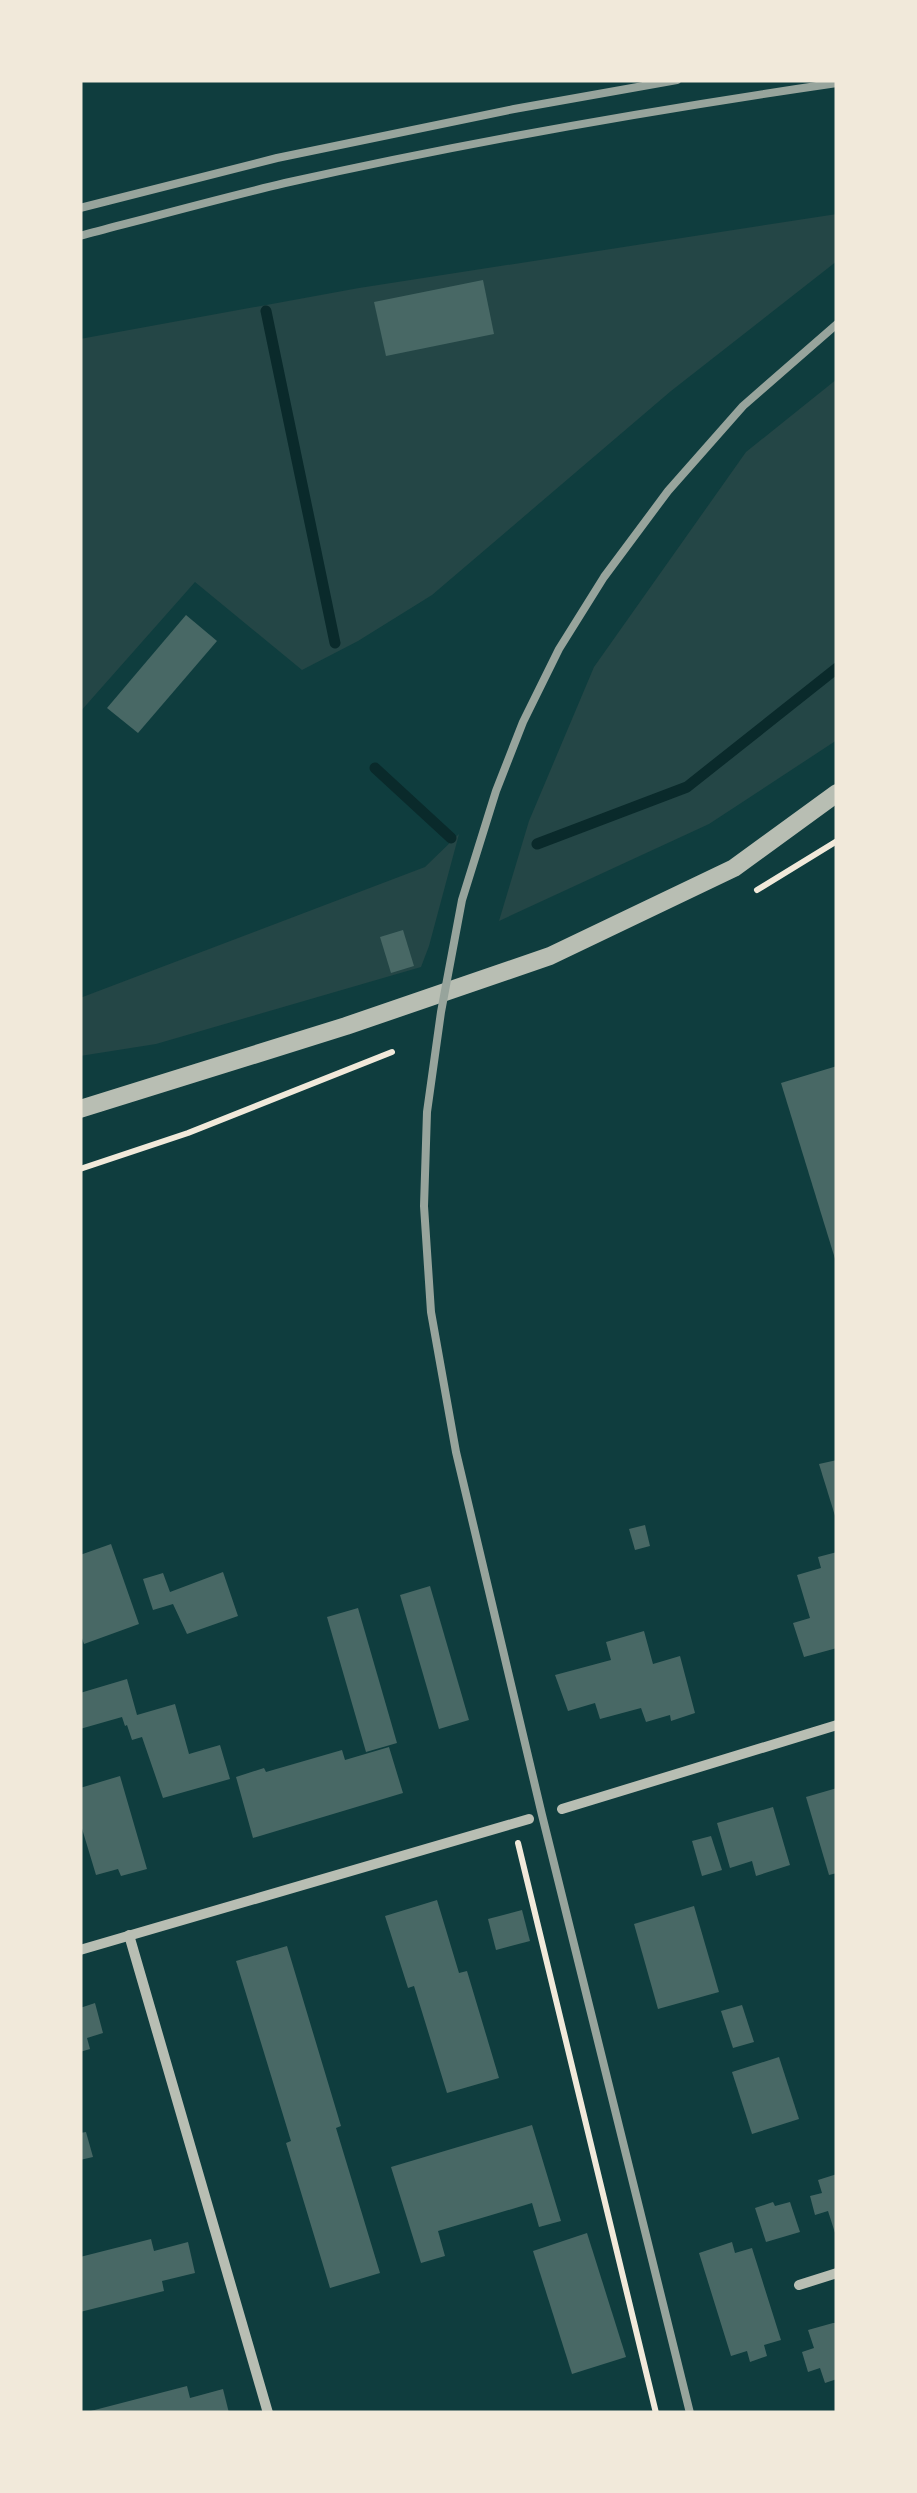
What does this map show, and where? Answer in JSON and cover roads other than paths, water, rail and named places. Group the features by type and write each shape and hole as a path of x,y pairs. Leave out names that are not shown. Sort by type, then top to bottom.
{"street":[{"path":"80,1109 346,1026 550,956 734,868 837,793"},
{"path":"562,1809 837,1726"},
{"path":"80,1950 529,1818"},
{"path":"129,1935 268,2413"},
{"path":"799,2285 837,2273"}],"waterway":[{"path":"266,311 335,643"},
{"path":"537,844 687,787 837,668"},
{"path":"375,768 451,838"}],"railway":[{"path":"80,208 277,158 677,80"},
{"path":"80,236 285,183 422,154 837,83"},
{"path":"690,2413 456,1452 431,1312 424,1206 427,1112 462,900 496,791 523,722 559,649 604,577 668,491 743,406 837,324"}]}
